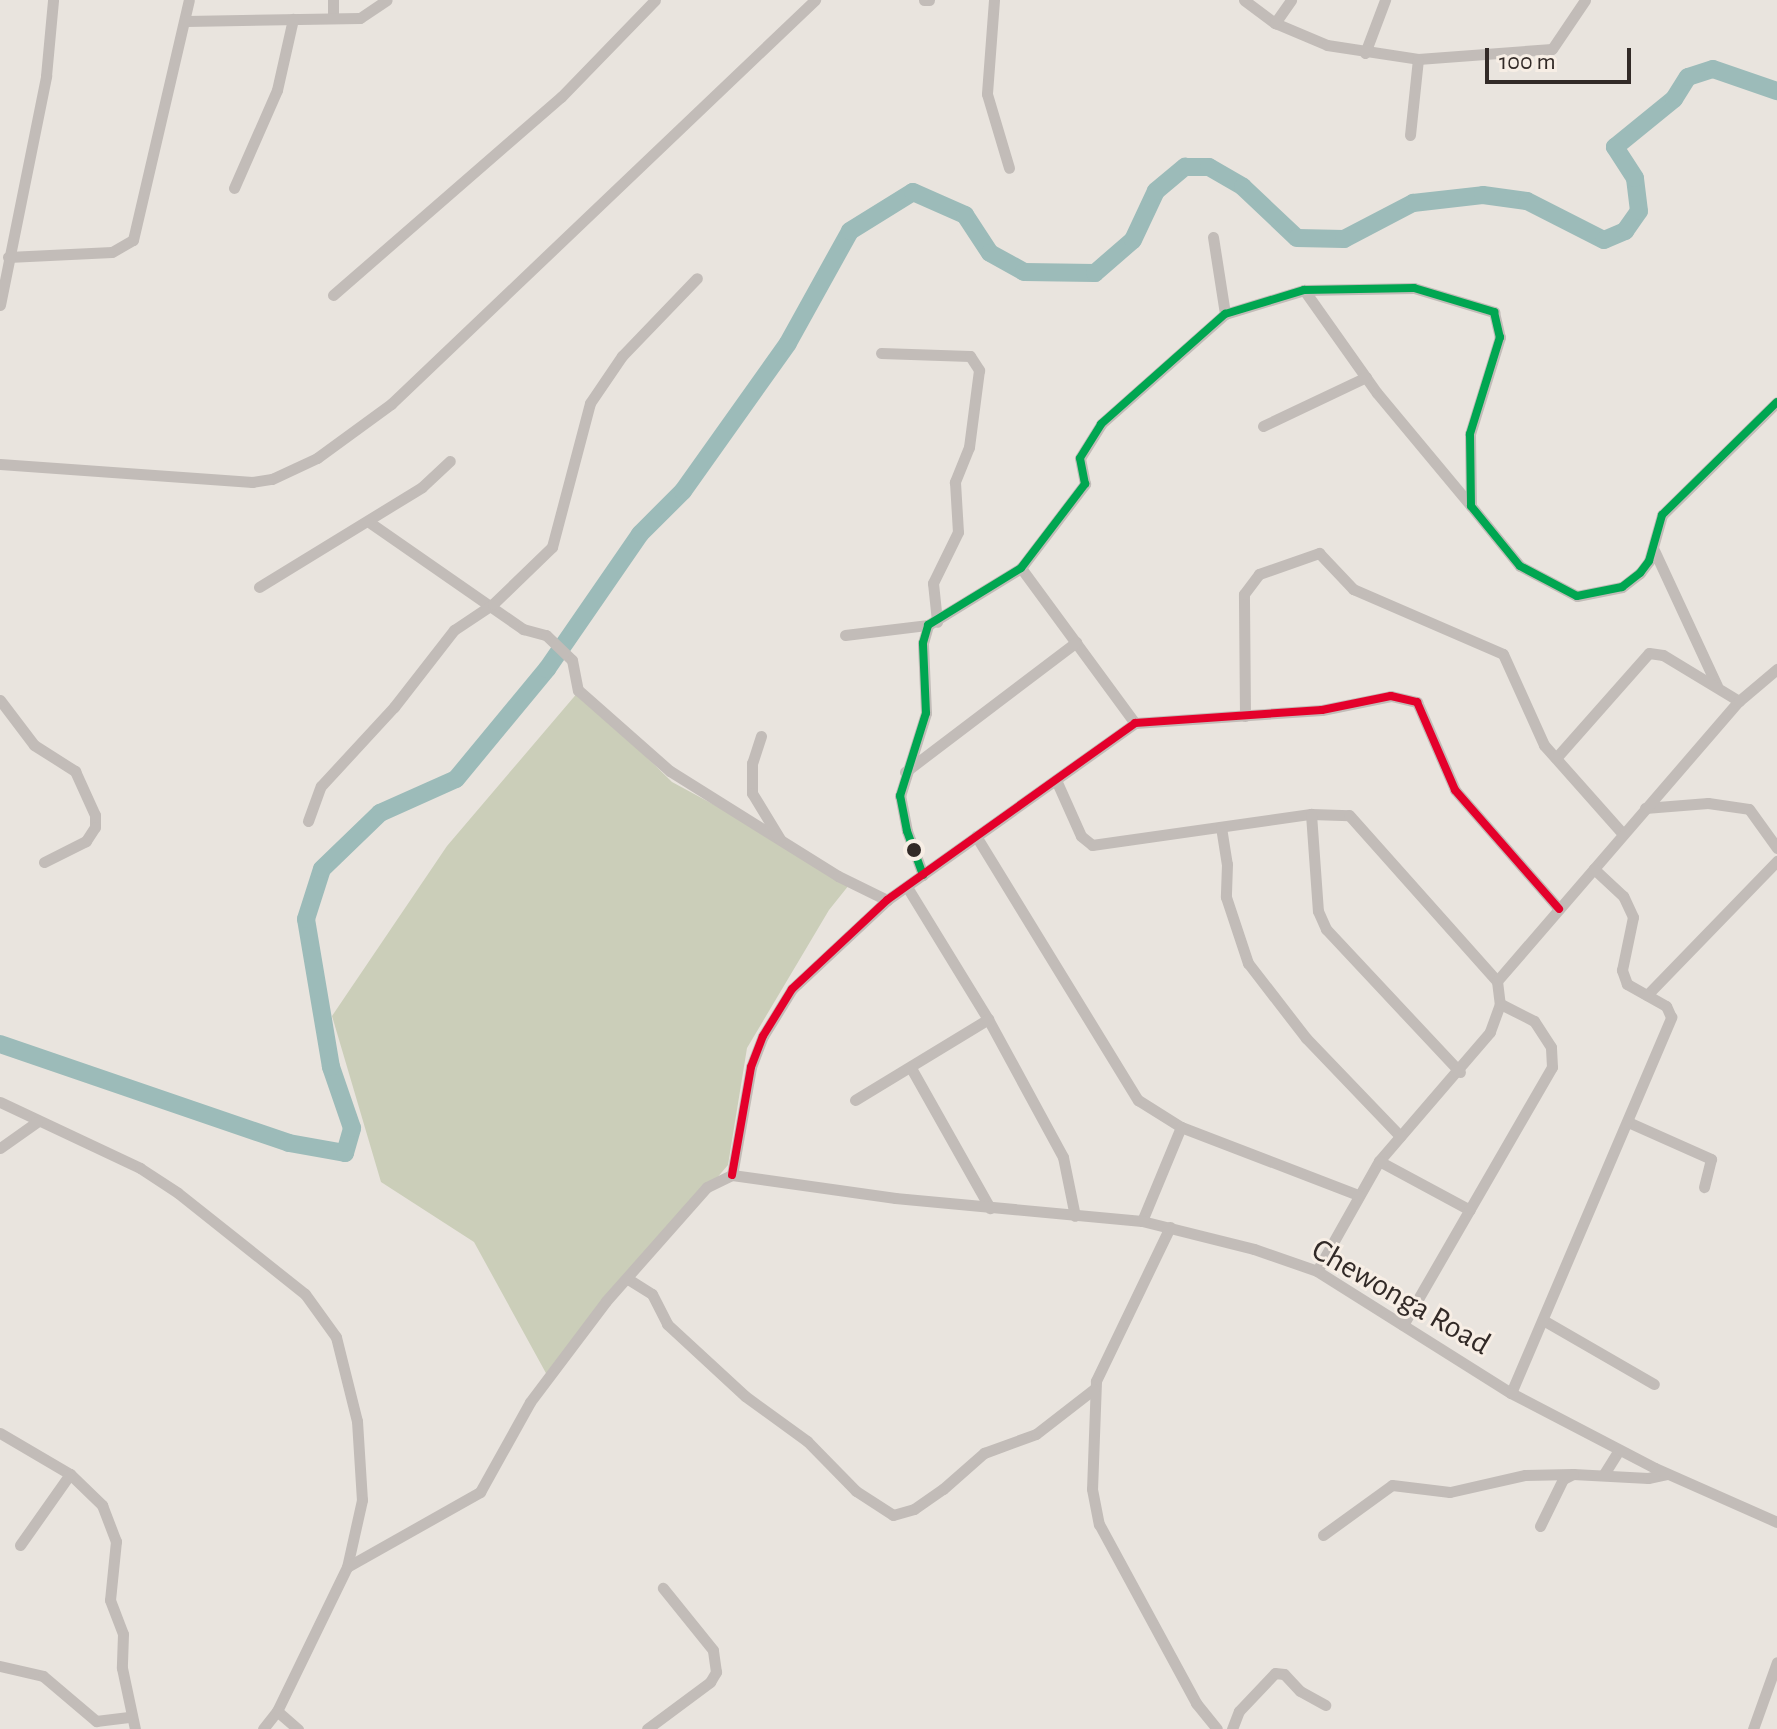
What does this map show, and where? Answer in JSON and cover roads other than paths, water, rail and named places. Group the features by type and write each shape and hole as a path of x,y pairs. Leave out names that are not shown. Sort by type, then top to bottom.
{"street":[{"path":"0,305 46,76 53,0"},
{"path":"8,257 104,253 129,245 147,193 189,0"},
{"path":"333,0 333,18"},
{"path":"186,21 367,17 387,0"},
{"path":"333,295 561,97 655,0"},
{"path":"0,464 252,482 272,479 317,458 391,404 815,0"},
{"path":"994,0 987,94 1009,168"},
{"path":"1244,0 1275,23 1327,45 1418,59 1552,49 1585,0"},
{"path":"1275,23 1291,0"},
{"path":"1365,53 1385,0"},
{"path":"234,188 277,90 293,19"},
{"path":"1410,135 1418,59"},
{"path":"1213,237 1225,314"},
{"path":"308,821 321,786 394,707 454,630 493,604 555,542 576,442 599,385 697,278"},
{"path":"845,635 932,624 1021,568 1085,484 1080,458 1101,424 1225,314 1304,290 1414,288 1494,312 1500,337 1470,434 1471,506"},
{"path":"1304,290 1366,377 1520,566 1577,596 1622,587 1640,573 1653,547 1662,515 1777,402"},
{"path":"881,353 970,356 979,370 974,426 955,482 958,532 933,583 932,624 923,643 926,713 904,772 902,814 923,875"},
{"path":"1263,426 1366,377"},
{"path":"259,587 369,522 422,487 450,461"},
{"path":"369,522 458,587 493,604 523,629 546,635 567,654 578,690 651,755 783,843 887,900"},
{"path":"1653,547 1717,686"},
{"path":"1245,716 1244,594 1259,574 1319,553 1353,589 1503,654 1531,725 1623,834"},
{"path":"1021,568 1135,723"},
{"path":"904,772 1076,642"},
{"path":"1556,758 1649,653 1663,655 1739,701"},
{"path":"1497,981 1739,701 1777,669"},
{"path":"347,1567 480,1492 530,1402 628,1279 707,1187 732,1175 751,1067 771,1020 824,954 887,900 1135,723 1322,710 1391,696 1417,702 1455,790 1559,909"},
{"path":"0,700 34,745 75,771 95,815 96,824 86,841 44,862"},
{"path":"761,736 752,763 754,799 783,843"},
{"path":"1056,780 1081,836 1092,845 1336,812 1360,823 1497,981 1500,1004 1490,1032 1460,1072 1379,1161 1317,1271"},
{"path":"1645,808 1726,803 1749,809 1777,848"},
{"path":"1311,814 1318,911 1326,929 1460,1072"},
{"path":"1221,827 1227,864 1226,897 1248,963 1306,1038 1400,1136"},
{"path":"976,836 1124,1082 1157,1115 1358,1195"},
{"path":"1647,995 1777,861"},
{"path":"1511,1393 1671,1017 1668,1008 1627,984 1622,970 1633,917 1630,907 1594,869"},
{"path":"907,887 988,1019 1063,1157 1075,1216"},
{"path":"1403,1325 1552,1067 1551,1047 1534,1021 1500,1004"},
{"path":"855,1100 988,1019"},
{"path":"911,1068 990,1208"},
{"path":"0,1102 160,1180 317,1307 340,1348 357,1421 362,1500 347,1567 277,1711 263,1729"},
{"path":"0,1148 37,1122"},
{"path":"1628,1122 1711,1159 1704,1187"},
{"path":"1142,1221 1181,1127"},
{"path":"1379,1161 1470,1210"},
{"name":"Chewonga Road","path":"732,1175 990,1208 1142,1221 1317,1271 1511,1393 1668,1474 1777,1522"},
{"path":"1170,1227 1094,1389 1095,1512 1135,1593 1196,1703 1217,1729"},
{"path":"628,1279 652,1294 667,1324 745,1396 807,1441 856,1491 893,1515 927,1501 984,1453 1036,1434 1094,1389"},
{"path":"1543,1320 1654,1384"},
{"path":"0,1433 70,1474 102,1505 115,1537 110,1600 123,1634 122,1668 133,1723 96,1721 43,1676 0,1666"},
{"path":"1604,1474 1619,1450"},
{"path":"20,1545 70,1474"},
{"path":"1540,1526 1563,1479 1573,1474"},
{"path":"1323,1535 1392,1485 1450,1492 1525,1475 1604,1474 1648,1478 1668,1474"},
{"path":"647,1729 710,1682 716,1672 713,1650 663,1588"},
{"path":"1753,1729 1777,1662"},
{"path":"1232,1729 1239,1711 1275,1673 1284,1674 1300,1691 1325,1705"},
{"path":"277,1711 298,1729"}],"waterway":[{"path":"0,1044 289,1143 345,1153 352,1128 331,1067 306,919 322,869 380,813 456,779 547,669 640,534 683,491 788,343 850,231 913,192 965,215 990,253 1024,272 1095,273 1133,240 1156,191 1185,167 1209,167 1243,187 1297,238 1344,239 1413,203 1483,195 1527,201 1604,240 1625,231 1639,211 1635,178 1615,147 1674,99 1688,77 1713,69 1777,91"}]}
